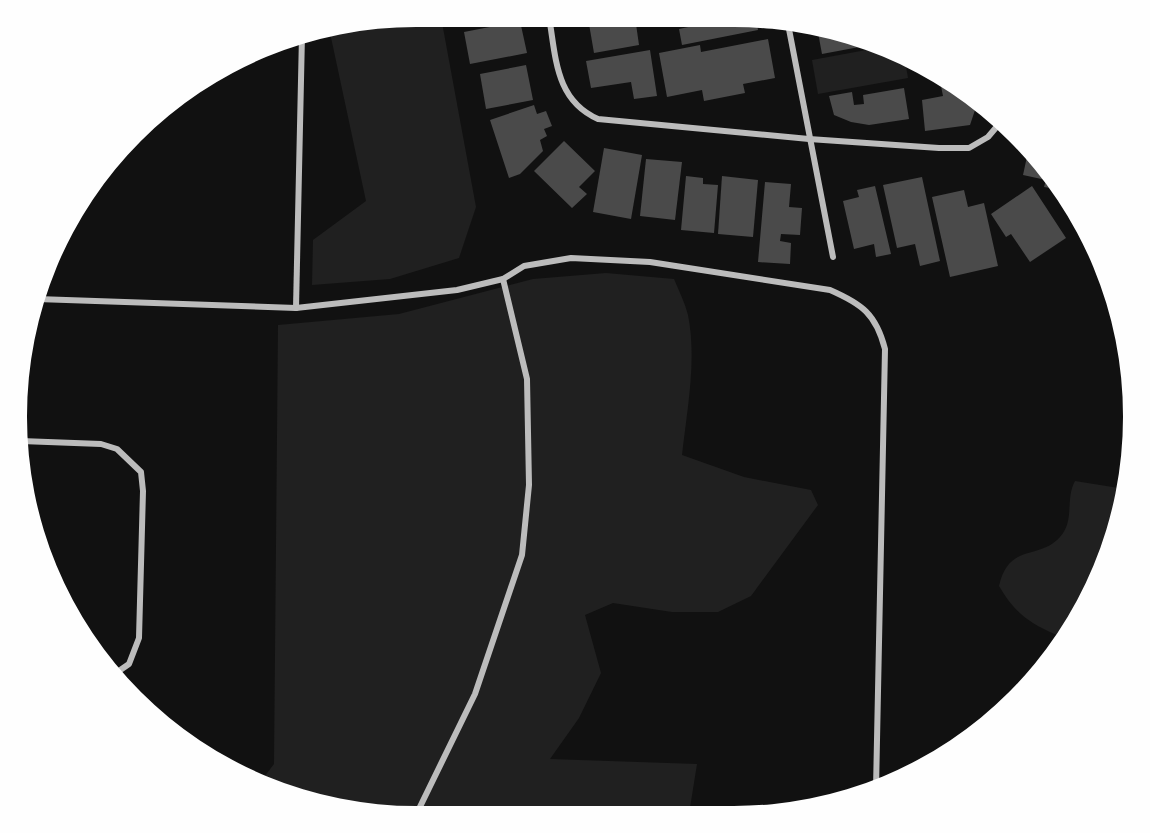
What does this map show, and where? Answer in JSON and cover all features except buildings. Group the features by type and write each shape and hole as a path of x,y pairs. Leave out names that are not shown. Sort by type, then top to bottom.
{"street":[{"path":"551,27 561,80 569,99 582,112 598,118 809,139 939,148 969,148 988,137 995,129"},
{"path":"789,31 833,257"},
{"path":"297,308 302,45"},
{"path":"45,299 297,308 427,295 503,279 524,266 570,258 650,261 830,290 867,311 880,328 885,349 876,779"},
{"path":"420,806 475,694 522,555 529,485 527,379 503,279"},
{"path":"28,441 101,444 117,449 141,472 144,491 140,630 129,664 121,670"}],"shaded area":[{"path":"443,27 476,207 459,258 390,279 312,285 313,240 366,201 331,36 366,30"},
{"path":"865,50 906,67 908,78 818,94 812,60"},
{"path":"606,273 674,279 688,315 692,350 682,455 744,477 811,490 818,505 751,596 718,612 672,612 613,603 585,615 601,673 579,718 550,759 697,764 690,806 391,805 341,799 265,775 274,764 278,325 399,314 533,279"},
{"path":"1075,481 1117,488 1110,517 1093,566 1083,589 1056,635 1023,616 999,586 1004,572 1017,557 1043,549 1065,531"}]}
